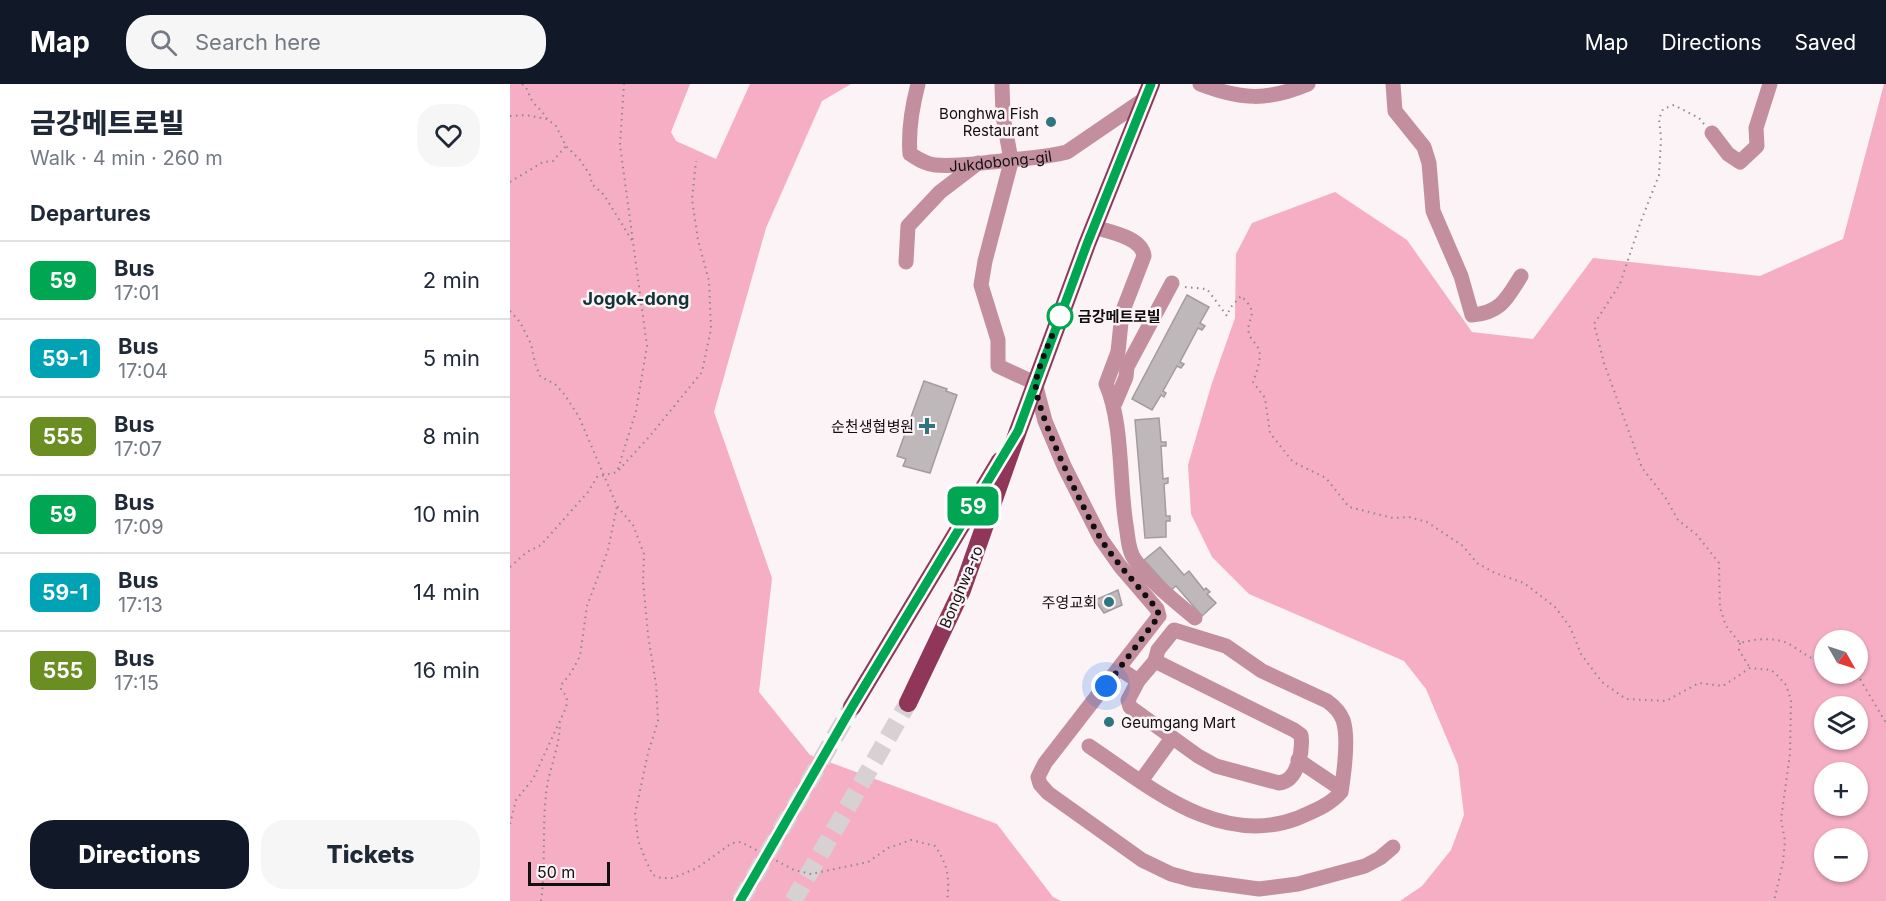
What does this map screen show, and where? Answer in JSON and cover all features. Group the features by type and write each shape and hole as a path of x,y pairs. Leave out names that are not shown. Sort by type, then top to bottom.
{"main road":[{"path":"1018,431 1094,227 1149,91"},
{"name":"Bonghwa-ro","path":"908,703 962,590 1018,431"},
{"name":"Bonghwa-ro","path":"852,707 1018,431"}],"street":[{"name":"Jukdobong-gil","path":"918,84 913,105 909,140 910,154 920,161 934,165 1011,160 1066,152 1149,91"},
{"path":"1002,84 1003,116 1011,160 981,285 998,340 998,366 1035,382 1045,421 1064,466 1101,539 1120,566 1157,609 1159,616 1120,669 1064,736 1041,770 1038,777 1040,784 1048,793 1142,860 1172,874 1193,880 1259,889 1298,884 1352,870 1380,858 1393,847"},
{"path":"1200,84 1240,96 1262,98 1308,84"},
{"path":"1393,84 1395,111 1424,147 1429,163 1433,211 1461,276 1472,315 1485,314 1501,304 1521,276"},
{"path":"1712,134 1728,154 1740,162 1757,146 1756,128 1770,84"},
{"path":"906,262 908,226 940,192 978,163"},
{"path":"1094,227 1140,245 1144,256 1122,313 1118,352 1107,384 1114,403 1122,502 1129,546 1134,559 1170,597 1195,618"},
{"path":"1114,403 1126,377 1127,368 1171,284"},
{"path":"1089,746 1172,802 1200,816 1235,824 1258,826 1288,822 1330,802 1341,792 1345,740 1344,721 1334,706 1327,701 1262,671 1226,646 1174,630 1158,650 1155,661 1138,681 1128,700 1130,707 1172,738 1216,766 1279,783 1286,782 1291,777 1302,750 1301,735 1155,661"},
{"path":"1120,669 1138,681"},
{"path":"1141,781 1172,738"},
{"path":"1298,760 1341,789"}],"path":[{"path":"522,84 528,88 533,102 556,126 566,146 580,160 590,175 592,184 604,195 634,244"},
{"path":"617,472 636,411 648,346 620,145 624,84"},
{"path":"1712,134 1699,118 1674,105 1663,110 1659,119 1661,138 1659,175 1620,284 1594,324 1604,363 1642,468 1665,497 1678,520 1697,535 1719,563 1720,608 1726,626 1740,643 1740,650 1750,668"},
{"path":"510,116 526,115 547,119"},
{"path":"510,182 543,162 553,161 566,146"},
{"path":"510,567 527,552 541,545 588,492 597,477 617,472 650,437 702,372 711,329 709,281 698,240 692,199 696,161"},
{"path":"1171,284 1207,289 1227,316 1230,308 1241,296 1250,306 1253,316 1249,331 1250,337 1259,348 1260,356 1253,382 1265,398 1270,433 1293,462 1326,478 1349,507 1393,518 1409,517 1427,522 1463,546 1477,563 1495,573 1524,583 1555,608 1570,627 1581,654 1602,682 1626,699 1666,701 1699,683 1723,686 1750,668 1771,670 1776,674 1786,685 1791,700 1790,754 1781,819 1785,841 1783,862 1774,901"},
{"path":"510,311 520,322 531,344 540,376 556,385 565,394 579,417 617,506 633,525 644,554 643,581 648,635 656,684 658,721 648,753 635,814 638,840 653,875 673,878 697,868 732,843 741,842 794,870 811,874 868,862 888,848 911,840 935,846 945,860 949,886 947,901"},
{"path":"510,824 516,800 533,779 568,701 561,690 561,685 580,656 587,606 608,550 617,506"},
{"path":"1740,643 1753,639 1785,642 1814,660"},
{"path":"1863,684 1886,723"},
{"path":"541,901 545,862 546,794 560,736 560,720"}],"shaded area":[{"path":"510,84 690,84 671,132 676,141 716,159 750,84 851,84 822,101 766,228 714,412 772,578 759,692 810,755 997,824 1053,897 1061,901 510,901"},
{"path":"1884,84 1886,84 1886,901 1400,901 1422,886 1451,850 1464,815 1458,765 1426,689 1404,661 1249,594 1212,557 1191,514 1188,465 1211,386 1235,318 1236,254 1252,223 1335,192 1407,240 1472,332 1533,339 1593,258 1760,276 1843,239"}],"building":[{"path":"1187,295 1209,307 1200,323 1205,326 1202,330 1198,328 1180,362 1184,364 1181,368 1177,366 1163,391 1166,393 1164,397 1161,395 1152,410 1132,399"},
{"name":"순천생협병원","path":"924,381 957,395 930,473 903,466 906,459 897,456"},
{"path":"1159,418 1161,442 1166,442 1166,446 1161,446 1163,479 1168,478 1168,483 1164,484 1166,516 1170,516 1170,521 1166,521 1166,537 1145,538 1135,420"},
{"path":"1160,547 1184,575 1189,571 1204,590 1206,588 1210,592 1207,594 1216,603 1202,616 1176,586 1171,590 1144,560"},
{"name":"주영교회","path":"1118,590 1122,605 1104,613 1095,600"}],"tunnel":[{"path":"793,901 908,703"},
{"path":"740,901 852,707"}],"bus line":[{"name":"59","path":"740,901 852,707 1018,431 1087,244 1151,84"}],"place":[{"name":"Bonghwa Fish Restaurant","path":"1051,122"},
{"name":"금강메트로빌","path":"1060,316"},
{"name":"순천생협병원","path":"927,426"},
{"name":"주영교회","path":"1109,602"},
{"name":"Geumgang Mart","path":"1109,722"}],"district":[{"name":"Jogok-dong","path":"636,298"}],"route":[{"path":"1060,316 1035,382 1045,421 1064,466 1101,539 1120,566 1157,609 1159,616 1106,686"}]}
